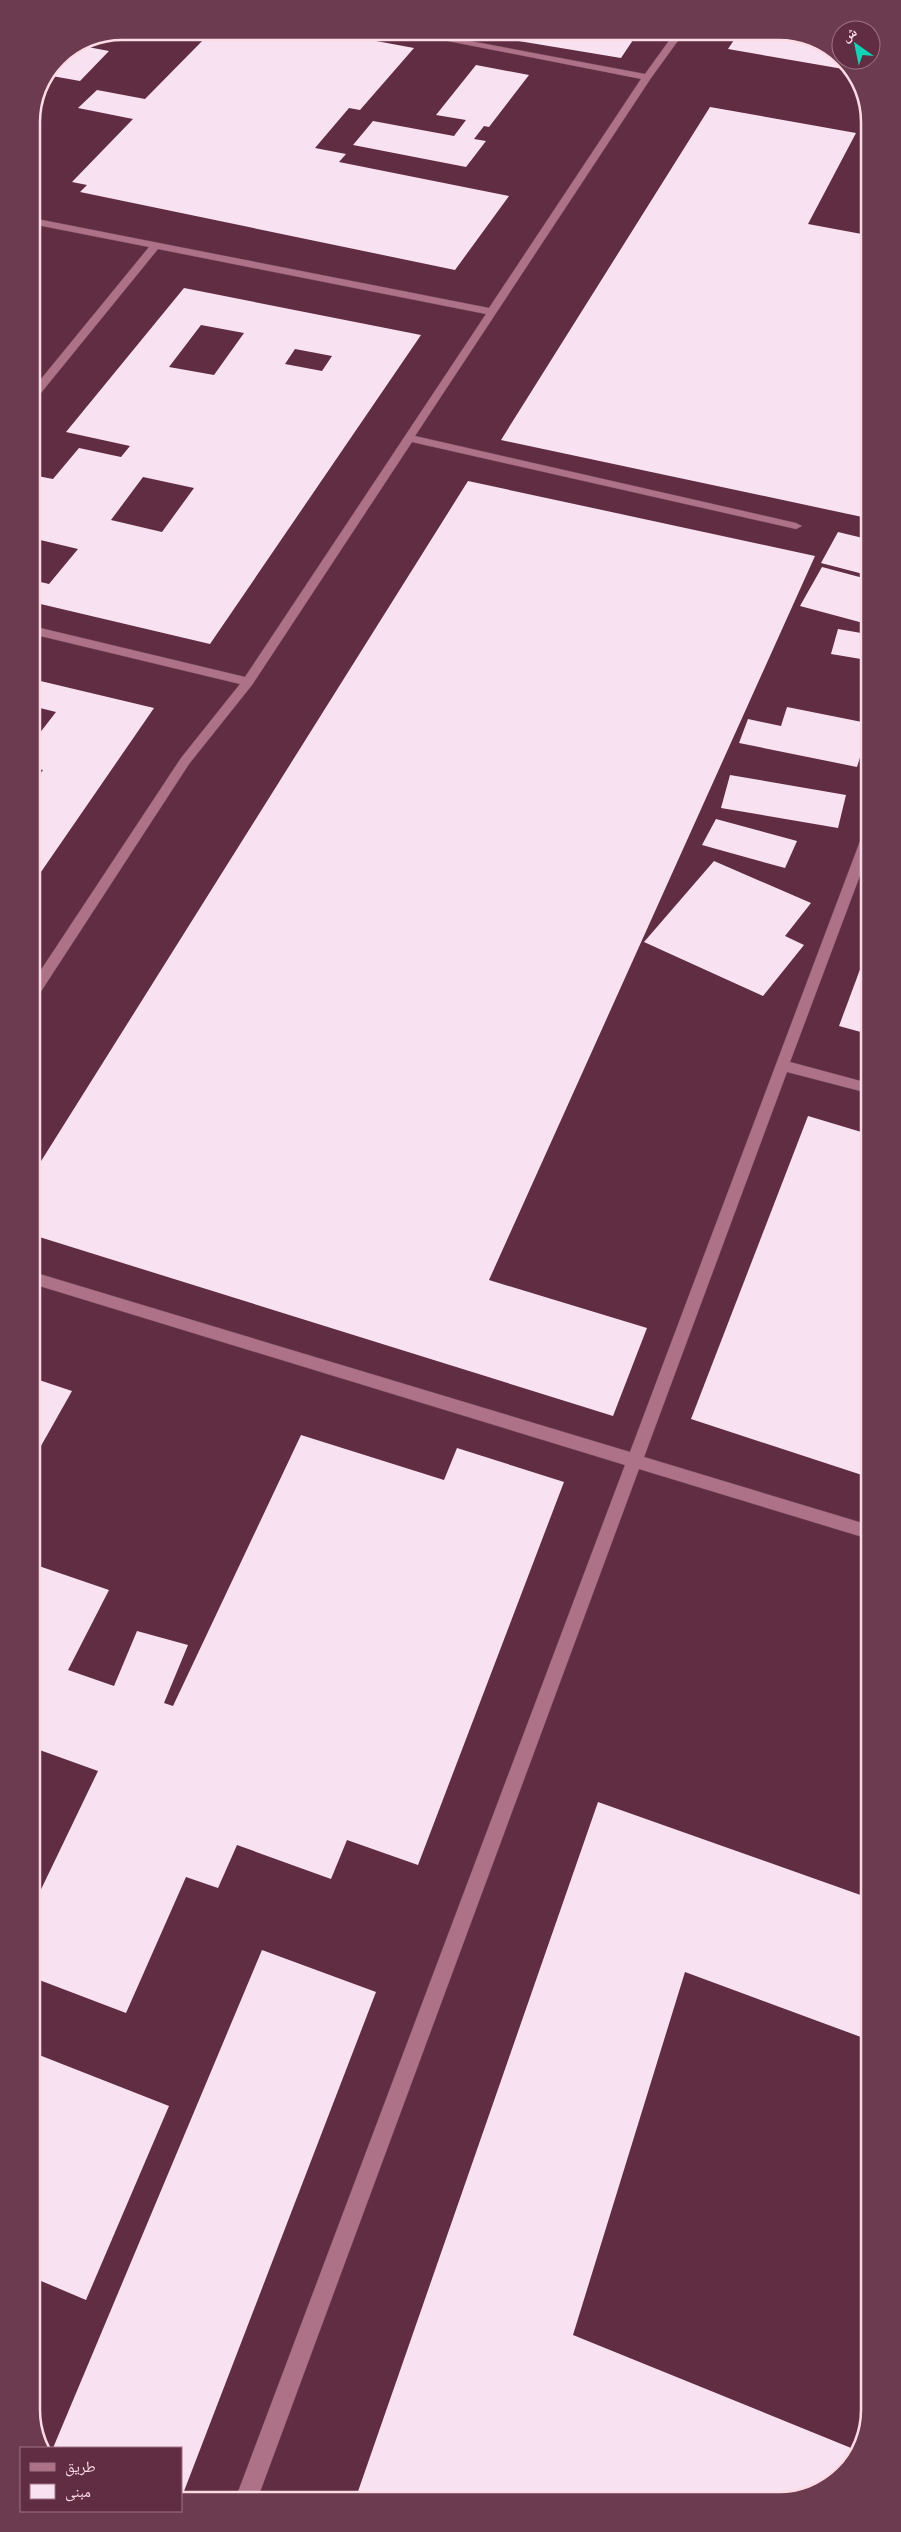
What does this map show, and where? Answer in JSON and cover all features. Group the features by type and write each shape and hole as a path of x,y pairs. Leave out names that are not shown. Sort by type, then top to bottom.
{"street":[{"path":"460,40 648,77"},
{"path":"40,980 186,761 248,682 408,438 675,40"},
{"path":"40,223 154,247 493,312"},
{"path":"40,387 154,247"},
{"path":"408,438 796,526"},
{"path":"40,632 248,682"},
{"path":"249,2492 861,855"},
{"path":"782,1064 861,1086"},
{"path":"40,1280 861,1530"}],"building":[{"path":"203,40 371,40 414,48 360,110 349,108 315,148 346,154 339,162 509,196 455,270 80,192 87,185 72,182 133,119 78,108 97,90 145,99"},
{"path":"512,40 633,40 621,58"},
{"path":"734,40 784,40 810,46 820,51 831,59 831,67 728,49"},
{"path":"89,47 109,51 80,81 54,76 64,64 76,54"},
{"path":"476,65 529,75 489,127 484,126 474,139 486,141 466,167 353,145 373,121 454,136 466,120 436,115"},
{"path":"710,107 856,133 808,224 861,234 861,517 501,440"},
{"path":"184,288 421,335 210,644 40,604 40,582 49,584 78,549 40,540 40,477 53,479 79,448 121,457 130,446 66,432","holes":["201,325 244,333 214,375 169,367","295,349 332,356 322,371 285,364","143,477 194,488 162,532 111,520"]},
{"path":"468,481 815,556 489,1280 647,1328 613,1416 40,1237 40,1163"},
{"path":"838,532 861,538 861,573 821,563"},
{"path":"822,567 861,577 861,622 800,606"},
{"path":"838,629 861,633 861,659 831,654"},
{"path":"40,681 154,708 40,873 40,774 43,770 40,769 40,733 56,712 40,708"},
{"path":"787,707 861,722 861,754 857,767 739,743 748,719 781,726"},
{"path":"730,775 846,795 838,828 721,808"},
{"path":"716,819 797,841 785,868 702,845"},
{"path":"714,861 811,903 785,936 804,945 763,996 644,942"},
{"path":"861,967 861,1032 839,1026"},
{"path":"808,1116 861,1132 861,1475 691,1419"},
{"path":"40,1380 72,1391 40,1448"},
{"path":"301,1435 444,1480 457,1448 564,1482 418,1865 347,1840 331,1879 237,1845 218,1888 186,1877 126,2013 40,1980 40,1892 98,1771 40,1750 40,1566 109,1590 68,1670 114,1686 137,1631 188,1645 164,1703 173,1706"},
{"path":"598,1802 861,1895 861,2037 685,1972 573,2335 852,2448 844,2460 833,2472 815,2484 800,2489 779,2492 358,2492"},
{"path":"262,1950 376,1992 184,2492 182,2492 182,2447 53,2447"},
{"path":"40,2055 169,2106 86,2300 40,2281"}]}
